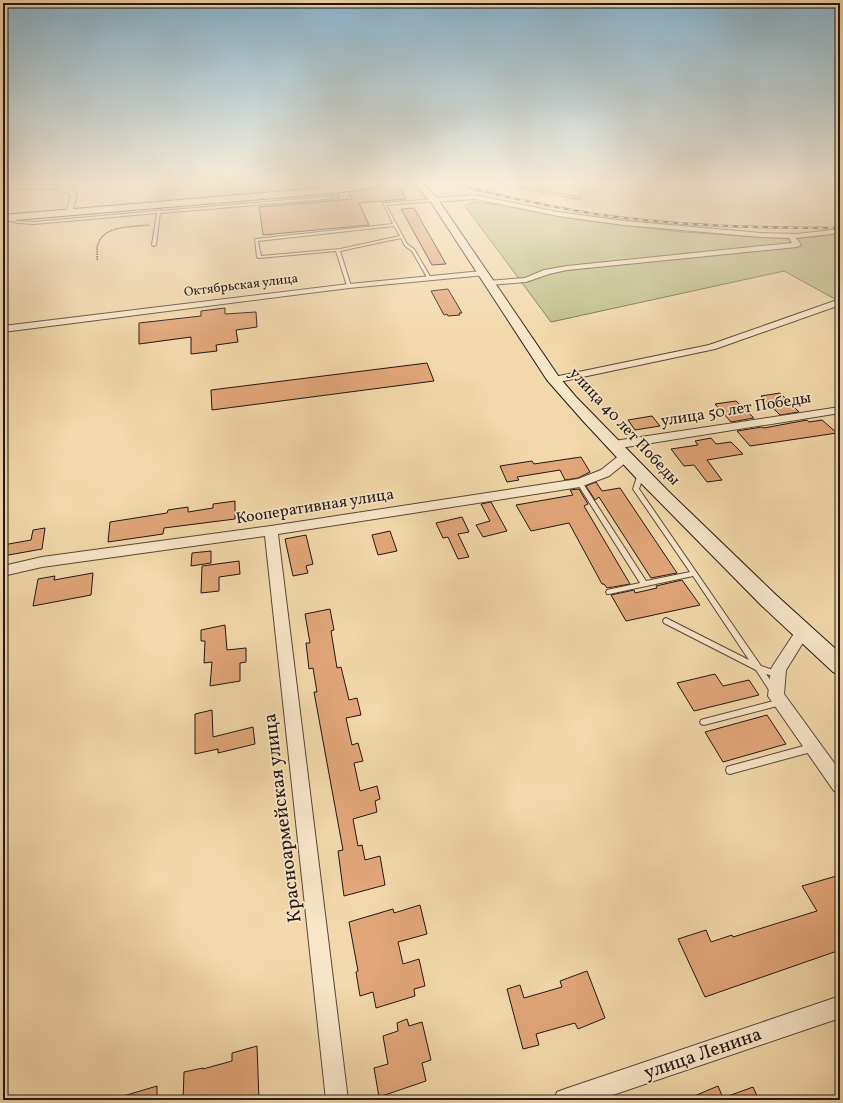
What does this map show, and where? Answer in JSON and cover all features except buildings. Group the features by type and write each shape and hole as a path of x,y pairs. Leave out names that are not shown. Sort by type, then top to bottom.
{"street":[{"name":"улица 40 лет Победы","path":"457,234 554,380 641,474 802,633 838,662"},
{"path":"771,234 791,236 806,234"},
{"name":"Октябрьская улица","path":"3,329 349,286 429,278 526,280 562,268 797,245 791,236"},
{"path":"554,380 712,347 840,302"},
{"name":"улица 50 лет Победы","path":"614,445 840,410"},
{"name":"Кооперативная улица","path":"3,571 42,562 271,531 580,483 605,473 624,457"},
{"name":"Красноармейская улица","path":"271,531 337,1100"},
{"path":"802,633 779,669 779,699 840,785"},
{"name":"улица Ленина","path":"565,1100 840,1007"}],"lane":[{"path":"154,245 156,234"},
{"path":"308,234 256,240 259,257 340,250 402,238"},
{"path":"400,234 406,245 413,250 429,278"},
{"path":"340,250 338,251 339,256 349,286"},
{"path":"641,474 636,489 779,699 704,722"},
{"path":"580,483 644,584"},
{"path":"609,592 694,573"},
{"path":"666,621 758,668 779,675"},
{"path":"730,770 813,747"}],"path":[{"path":"97,260 98,244 106,234"}],"green space":[{"path":"486,234 722,234 792,239 840,234 840,297 835,299 784,271 551,322"}]}
